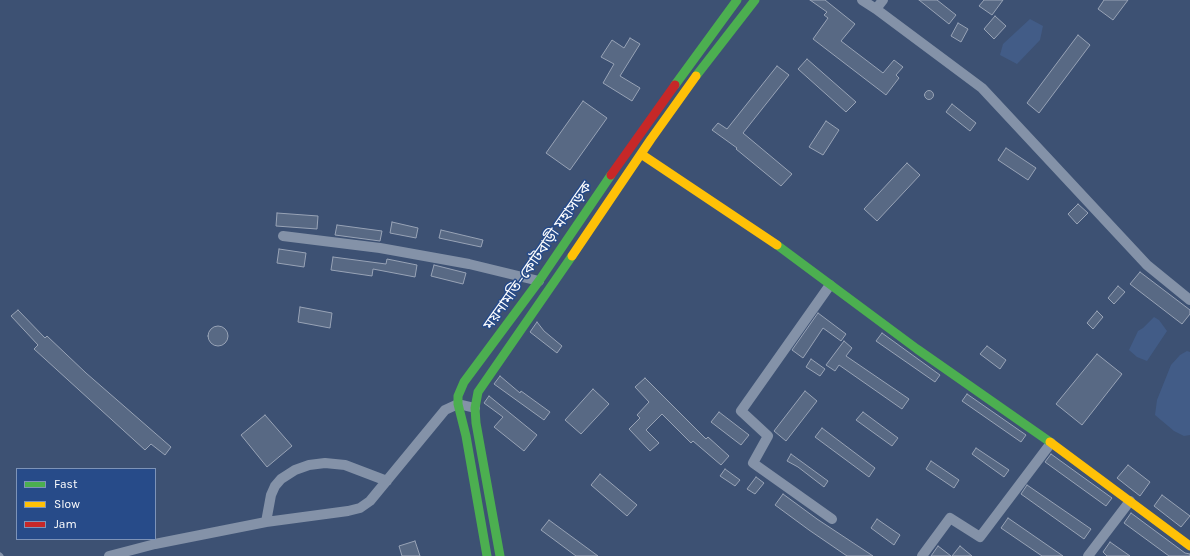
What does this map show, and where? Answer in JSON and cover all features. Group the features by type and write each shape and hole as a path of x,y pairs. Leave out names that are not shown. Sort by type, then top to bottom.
{"main road":[{"name":"ময়নামতি–কোটবাড়ী মহাসড়ক","path":"487,556 466,436 458,404 458,396 464,382 539,281 630,148 737,0"},
{"name":"ময়নামতি–কোটবাড়ী মহাসড়ক","path":"500,556 475,408 478,392 641,154 699,72 755,0"},
{"path":"641,154 787,252 917,349 1052,443 1190,546"}],"street":[{"path":"862,0 982,88 1147,265 1190,300"},
{"path":"876,9 883,0"},
{"path":"283,236 387,249 469,264 539,281"},
{"path":"830,285 741,411 768,436 753,463 832,519"},
{"path":"108,556 155,544 266,522 360,508 370,501 445,410 458,404 475,408"},
{"path":"922,556 950,518 980,537 1052,443"},
{"path":"266,522 274,486 281,479 295,470 309,465 325,463 345,465 387,481"},
{"path":"1088,556 1130,501"}],"water":[{"path":"1030,19 1043,26 1040,40 1017,64 1000,55 1003,44"},
{"path":"1154,317 1159,320 1167,331 1147,361 1137,357 1129,350 1138,331"},
{"path":"1187,351 1190,352 1190,435 1184,436 1174,431 1155,415 1157,400 1171,365 1180,355"}],"building":[{"path":"810,0 825,0 855,24 841,41 883,73 894,60 903,67 896,75 899,78 886,95 813,39 828,18 824,15 827,12"},
{"path":"919,0 937,0 956,15 949,24"},
{"path":"984,0 1003,0 992,15 979,6"},
{"path":"1104,0 1128,0 1113,20 1098,9"},
{"path":"995,16 1006,26 994,39 984,29"},
{"path":"958,23 968,29 961,42 951,36"},
{"path":"1078,35 1090,45 1039,113 1027,103"},
{"path":"630,38 640,44 620,76 640,88 632,101 603,83 614,64 601,57 612,40 624,48"},
{"path":"807,59 856,102 846,112 798,69"},
{"path":"777,66 789,75 743,133 792,174 781,186 736,149 737,148 712,130 718,123 727,129"},
{"path":"929,90 934,95 929,100 924,95"},
{"path":"583,101 607,118 570,170 546,153"},
{"path":"952,104 976,123 970,131 946,112"},
{"path":"826,121 839,130 823,155 809,147"},
{"path":"1006,148 1036,168 1028,180 998,160"},
{"path":"907,163 920,175 877,221 864,209"},
{"path":"1078,204 1088,213 1077,224 1068,214"},
{"path":"277,213 318,216 317,229 276,226"},
{"path":"392,222 418,228 416,238 390,233"},
{"path":"337,225 382,231 380,241 335,235"},
{"path":"441,230 483,240 481,247 439,238"},
{"path":"279,249 306,253 304,267 277,263"},
{"path":"333,257 386,264 387,259 417,265 415,277 373,269 372,276 331,270"},
{"path":"434,265 466,273 463,284 431,276"},
{"path":"1140,272 1190,310 1190,314 1182,324 1130,284"},
{"path":"1118,286 1125,292 1114,304 1108,298"},
{"path":"300,307 332,313 330,328 298,322"},
{"path":"18,310 45,338 47,336 86,373 171,447 165,455 151,444 145,450 34,349 38,345 11,316"},
{"path":"1097,311 1103,317 1093,329 1087,323"},
{"path":"818,313 846,334 841,341 823,328 803,358 792,350"},
{"path":"537,322 544,331 562,346 557,353 530,332"},
{"path":"214,326 222,326 228,332 228,340 222,346 214,346 208,340 208,332"},
{"path":"882,333 940,375 935,382 876,341"},
{"path":"844,341 852,348 846,356 909,399 902,409 839,365 835,371 826,365"},
{"path":"987,346 1006,360 1000,369 980,354"},
{"path":"1097,354 1122,374 1082,425 1056,404"},
{"path":"811,359 825,369 820,376 806,367"},
{"path":"500,376 520,393 521,391 550,412 544,420 494,384"},
{"path":"645,378 706,439 708,437 729,456 721,465 693,441 691,443 662,414 646,430 659,443 650,451 629,429 640,418 637,415 649,402 635,387"},
{"path":"593,389 609,404 581,434 565,420"},
{"path":"805,391 817,401 786,441 774,431"},
{"path":"967,394 1026,435 1021,442 962,401"},
{"path":"489,396 537,435 524,451 494,427 503,417 484,403"},
{"path":"719,412 749,435 741,445 711,422"},
{"path":"863,412 898,438 892,446 856,420"},
{"path":"265,415 292,446 267,467 241,435"},
{"path":"822,428 875,468 869,477 815,437"},
{"path":"976,448 1009,470 1004,477 972,454"},
{"path":"791,454 828,481 824,487 798,467 787,461"},
{"path":"1051,454 1112,498 1106,506 1045,462"},
{"path":"931,461 959,480 954,488 926,469"},
{"path":"1128,465 1150,482 1140,496 1117,478"},
{"path":"725,469 740,480 735,486 720,476"},
{"path":"600,474 637,505 627,516 591,485"},
{"path":"756,477 764,483 755,494 747,489"},
{"path":"1027,485 1091,529 1084,539 1021,494"},
{"path":"783,494 817,519 873,556 847,556 809,530 775,505"},
{"path":"1162,495 1190,516 1181,527 1154,506"},
{"path":"1131,513 1185,553 1190,554 1190,556 1169,556 1124,523"},
{"path":"1008,518 1063,556 1042,556 1001,528"},
{"path":"877,519 900,535 894,545 871,528"},
{"path":"549,520 598,556 576,556 541,530"},
{"path":"415,541 420,556 402,556 399,546"},
{"path":"1110,542 1130,556 1107,556 1103,552"},
{"path":"938,546 951,556 931,556"},
{"path":"960,546 972,556 952,556"}],"traffic: fast":[{"path":"675,85 737,0"},
{"path":"696,76 755,0"},
{"path":"487,556 466,436 458,404 458,396 464,382 539,281 611,175"},
{"path":"777,245 917,349 1050,442"},
{"path":"500,556 476,423 475,408 478,392 572,256"}],"traffic: slow":[{"path":"572,256 651,139 696,76"},
{"path":"641,154 777,245"},
{"path":"1050,442 1190,546"}],"traffic: jam":[{"path":"611,175 675,85"}]}
